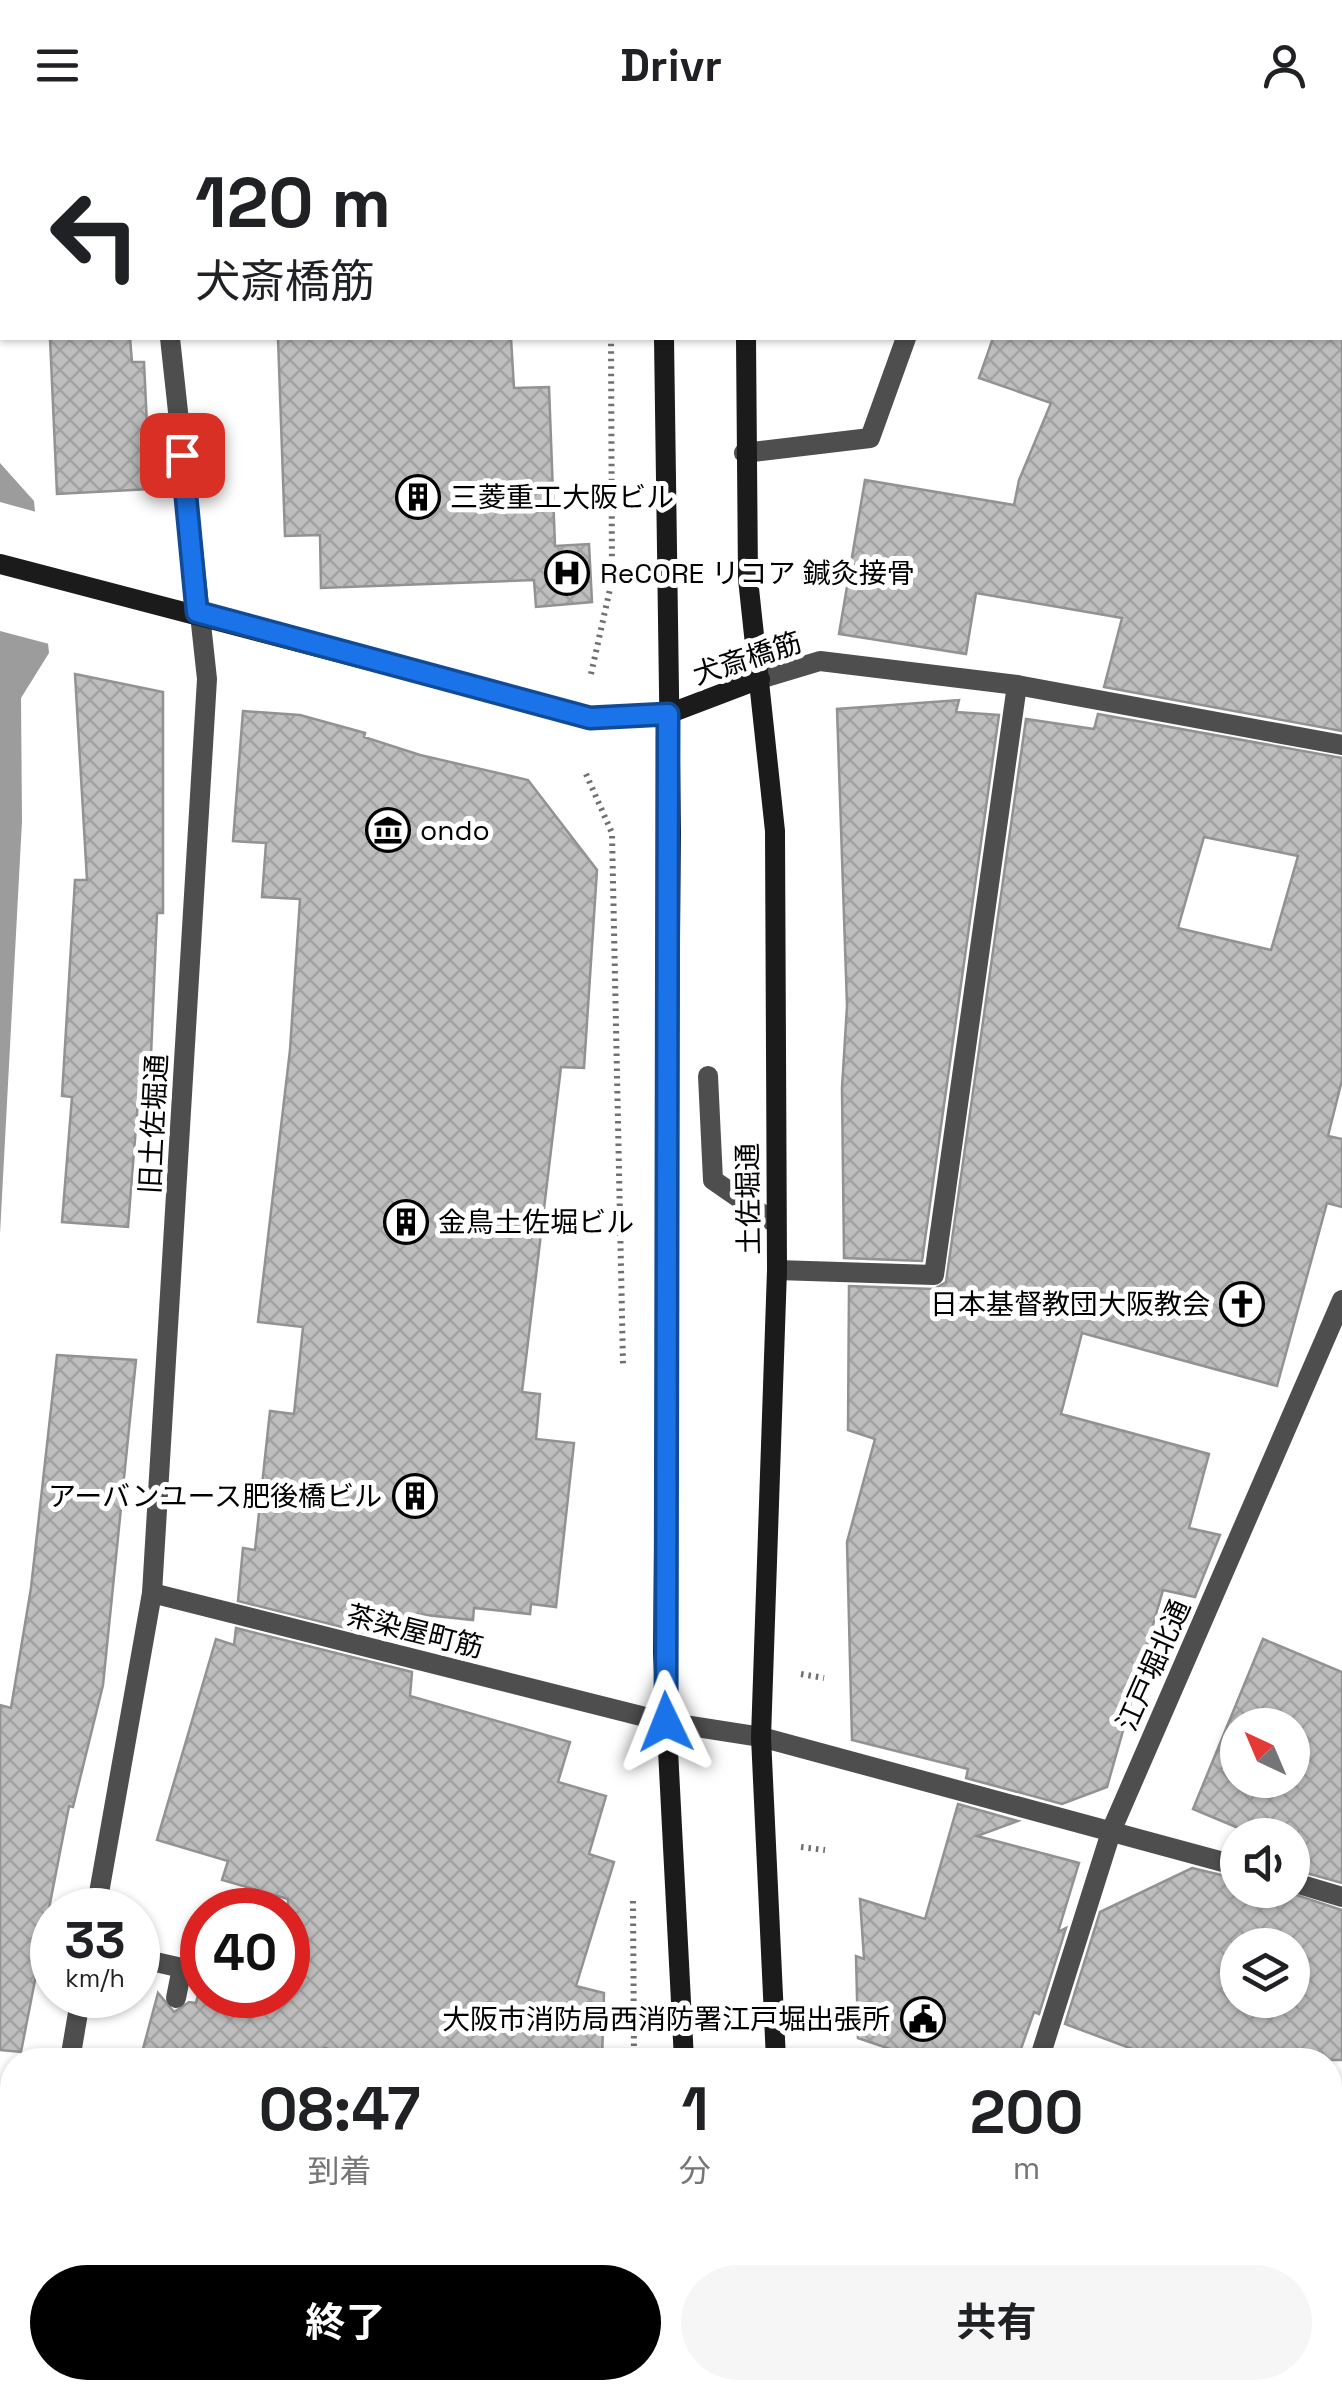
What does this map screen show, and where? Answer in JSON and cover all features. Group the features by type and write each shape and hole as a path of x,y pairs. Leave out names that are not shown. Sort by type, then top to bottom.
{"street":[{"name":"旧土佐堀通","path":"100,1888 152,1593 207,679 170,340"},
{"path":"664,340 668,714 666,1722 683,2048"},
{"name":"土佐堀通","path":"746,340 748,579 775,831 777,1270 761,1737 775,2048"},
{"path":"744,452 870,438 905,340"},
{"name":"犬斎橋筋","path":"0,564 197,612 590,718 668,714 820,662 1016,686 1342,745"},
{"path":"777,1270 934,1276 1016,686"},
{"path":"708,1076 713,1180 776,1223"},
{"name":"江戸堀北通","path":"1044,2048 1112,1829 1342,1300"},
{"name":"茶染屋町筋","path":"152,1593 666,1722 761,1737"},
{"path":"761,1737 1220,1861"},
{"path":"1310,1887 1342,1897"},
{"path":"160,1963 182,1968 176,1998"},
{"path":"72,2048 77,2018"}],"path":[{"path":"591,674 612,580 611,340"}],"shaded area":[{"path":"0,463 34,501 49,653 21,698 22,821 0,1234"}],"pier":[{"path":"0,502 40,513 53,645 0,631"}],"building":[{"path":"50,340 130,340 132,362 144,362 150,489 57,494"},
{"name":"三菱重工大阪ビル","path":"278,340 511,340 514,388 549,387 555,546 589,544 592,602 536,607 534,580 321,588 320,535 285,536"},
{"path":"992,340 1342,340 1342,731 1104,687 1122,618 976,593 966,654 839,634 865,480 1014,505 1019,480 1051,403 979,378"},
{"path":"75,674 163,692 163,913 157,913 149,1103 138,1102 128,1227 62,1222 72,1097 62,1096 75,880 87,880"},
{"path":"959,700 956,712 999,715 922,1261 844,1258 842,1088 847,1006 837,709"},
{"path":"243,711 300,715 365,733 364,737 420,755 528,780 597,870 584,1068 561,1067 522,1392 540,1394 536,1439 574,1443 556,1607 531,1604 530,1614 474,1608 473,1620 416,1614 414,1645 238,1601 243,1548 255,1550 270,1411 294,1414 303,1327 258,1322 290,1050 300,899 262,897 266,843 233,841"},
{"path":"1098,714 1342,758 1342,1080 1328,1136 1342,1139 1342,1207 1327,1203 1277,1386 1082,1333 1061,1414 1209,1454 1189,1528 1220,1535 1195,1597 1163,1590 1107,1787 1062,1804 966,1778 968,1769 852,1740 847,1542 875,1439 848,1430 849,1286 934,1289 946,1282 1026,719 1094,729","holes":["1204,837 1298,856 1271,950 1178,928"]},
{"path":"57,1355 136,1360 103,1685 73,1807 69,1806 53,1888 30,1888 30,2006 22,2048 0,2048 0,1705 11,1708 31,1588"},
{"path":"236,1628 412,1672 410,1696 570,1742 558,1782 606,1796 589,1854 614,1862 576,1986 604,1993 602,2048 143,2048 151,2018 160,2018 160,1995 174,2012 180,2008 180,2018 310,2018 310,1888 250,1888 222,1880 228,1861 157,1840 216,1639 234,1645"},
{"path":"1263,1639 1342,1672 1342,1883 1310,1874 1310,1818 1220,1820 1193,1809 1220,1743 1220,1798 1310,1798 1310,1708 1235,1708"},
{"path":"958,1804 1018,1821 977,1836 1079,1863 1058,1932 1066,1928 1039,2014 1034,2012 1021,2048 887,2048 858,2038 856,1956 864,1959 860,1899 925,1919"},
{"path":"1192,1868 1220,1875 1220,1908 1310,1908 1310,1900 1342,1910 1342,2048 1130,2048 1065,2024 1100,1912"}],"place":[{"name":"三菱重工大阪ビル","path":"418,497"},
{"name":"ReCORE リコア 鍼灸接骨","path":"567,573"},
{"name":"ondo","path":"388,830"},
{"name":"金鳥土佐堀ビル","path":"406,1222"},
{"name":"日本基督教団大阪教会","path":"1242,1304"},
{"name":"アーバンユース肥後橋ビル","path":"415,1496"},
{"name":"大阪市消防局西消防署江戸堀出張所","path":"923,2019"}],"route":[{"path":"182,455 197,612 590,718 668,714 671,832 663,1653 666,1722"}]}
